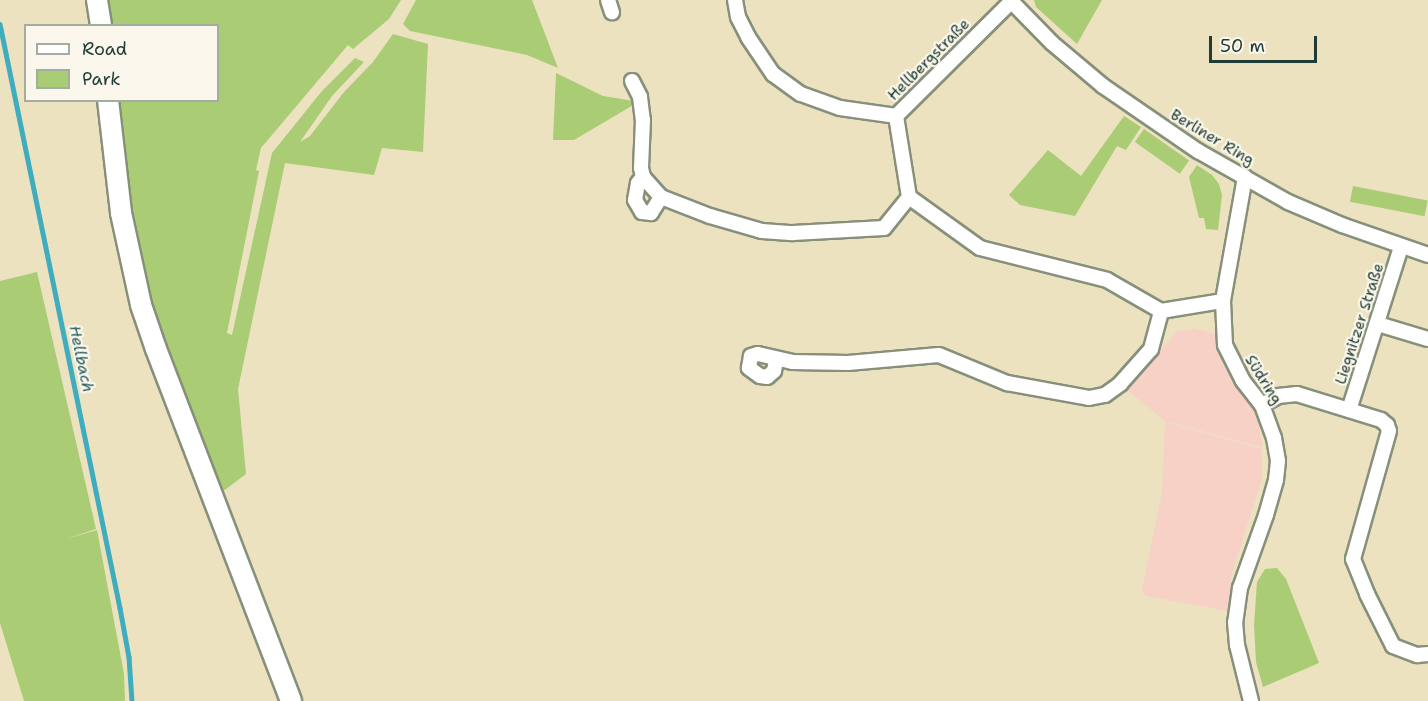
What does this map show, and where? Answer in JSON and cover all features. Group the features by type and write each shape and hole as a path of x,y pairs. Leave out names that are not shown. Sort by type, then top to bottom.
{"main road":[{"path":"97,0 101,24"},
{"path":"108,102 121,213 141,305 291,701"}],"street":[{"name":"Hellbergstraße","path":"735,0 738,17 772,74 801,94 840,108 896,116 1012,0"},
{"name":"Berliner Ring","path":"1012,0 1052,43 1103,86 1197,151 1288,202 1401,247 1428,255"},
{"path":"632,81 640,97 644,120 641,168 643,177 661,197 710,216 762,231 793,233 884,228 909,197"},
{"path":"896,116 909,197 980,248 1107,280 1161,311 1223,301"},
{"path":"643,177 638,183 635,200 642,212 651,213 661,197"},
{"name":"Südring","path":"1245,177 1223,301 1225,345 1243,381 1262,405 1274,438 1278,461 1276,480 1240,588 1235,621 1237,645 1251,701"},
{"name":"Liegnitzer Straße","path":"1349,410 1401,247"},
{"path":"776,360 848,363 939,355 1007,383 1089,398 1105,395 1120,384 1150,349 1161,311"},
{"path":"1378,324 1428,339"},
{"name":"Liegnitzer Straße","path":"1262,405 1278,396 1297,394 1381,420 1389,431 1353,559 1367,594 1393,646 1417,655 1428,654"}],"shaded area":[{"path":"1194,328 1215,334 1225,365 1255,407 1261,422 1259,427 1263,448 1165,421 1127,390 1176,332"},
{"path":"1165,422 1262,449 1262,479 1230,580 1233,581 1229,611 1145,596 1142,590 1162,492"}],"green space":[{"path":"106,0 401,0 389,19 353,49 348,45 261,148 256,170 259,171 227,333 232,335 272,153 322,91 355,58 364,62 332,96 300,142 310,136 344,92 373,62 393,34 428,44 423,152 382,148 374,175 285,163 238,389 246,474 222,492 166,350 147,291 135,238 117,102 219,102 219,24 111,24"},
{"path":"416,0 532,0 558,68 527,55 410,31 403,24"},
{"path":"1034,0 1102,0 1077,44 1036,7"},
{"path":"556,73 603,96 634,101 635,104 574,140 553,140"},
{"path":"1124,116 1141,127 1126,150 1117,146 1075,216 1020,205 1009,195 1048,150 1081,176"},
{"path":"1144,129 1189,161 1180,174 1135,142"},
{"path":"1197,165 1212,175 1219,184 1222,195 1218,230 1206,229 1204,218 1199,218 1189,177"},
{"path":"1353,186 1428,201 1425,216 1350,202"},
{"path":"37,272 96,529 66,539 97,530 124,674 125,701 24,701 0,623 0,281"},
{"path":"1277,568 1286,579 1319,663 1263,687 1256,662 1254,625 1257,582 1265,569"}],"waterway":[{"name":"Hellbach","path":"0,24 120,608 129,657 132,701"}]}
